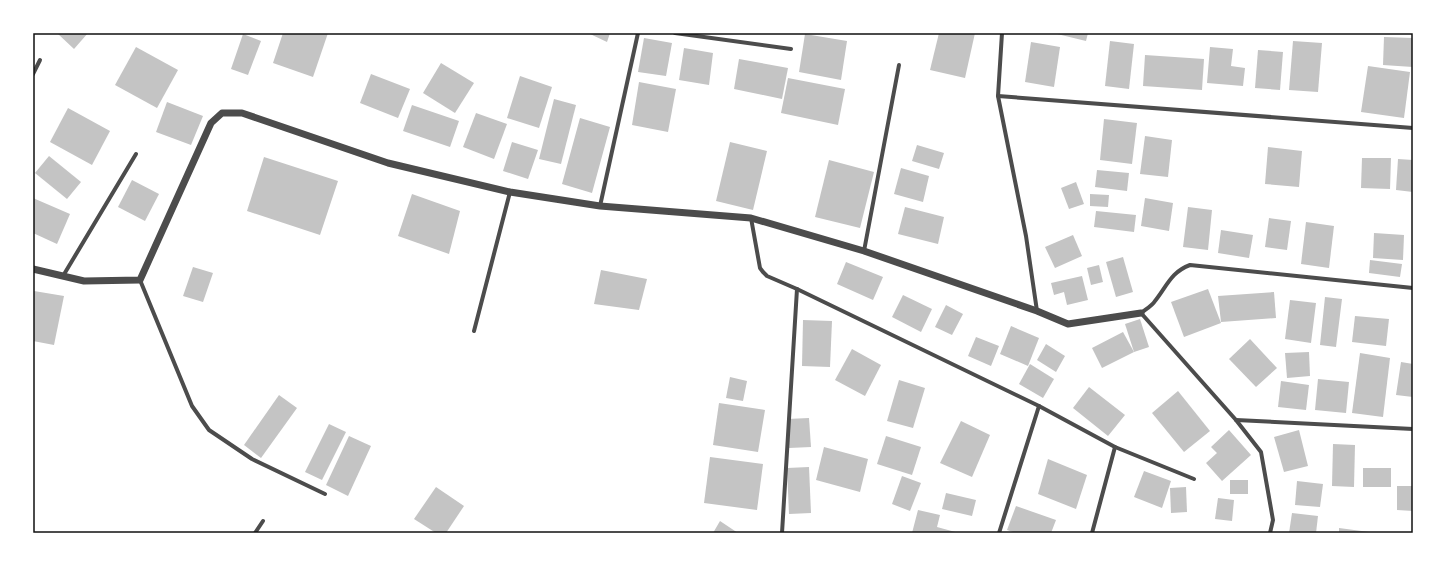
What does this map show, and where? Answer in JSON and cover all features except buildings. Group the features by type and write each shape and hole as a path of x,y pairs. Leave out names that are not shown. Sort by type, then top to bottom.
{"street":[{"path":"600,206 638,33"},
{"path":"675,33 791,49"},
{"path":"1002,33 998,96 1026,236 1037,311"},
{"path":"33,74 40,60"},
{"path":"864,251 899,65"},
{"path":"998,96 1413,128"},
{"path":"325,494 252,459 210,430 192,406 140,280 211,123 222,113 242,113 388,163 510,192 600,206 751,218 864,251 1037,311 1068,324 1141,313 1154,302 1172,276 1179,269 1190,265 1413,288"},
{"path":"63,276 136,154"},
{"path":"474,331 510,192"},
{"path":"751,218 760,268 767,276 797,289 1039,406 1115,447 1194,479"},
{"path":"33,269 84,281 140,280"},
{"path":"782,533 797,289"},
{"path":"1141,313 1236,420 1261,452 1274,520 1270,533"},
{"path":"999,533 1039,406"},
{"path":"1236,420 1413,429"},
{"path":"1092,533 1115,447"},
{"path":"255,533 263,521"}]}
